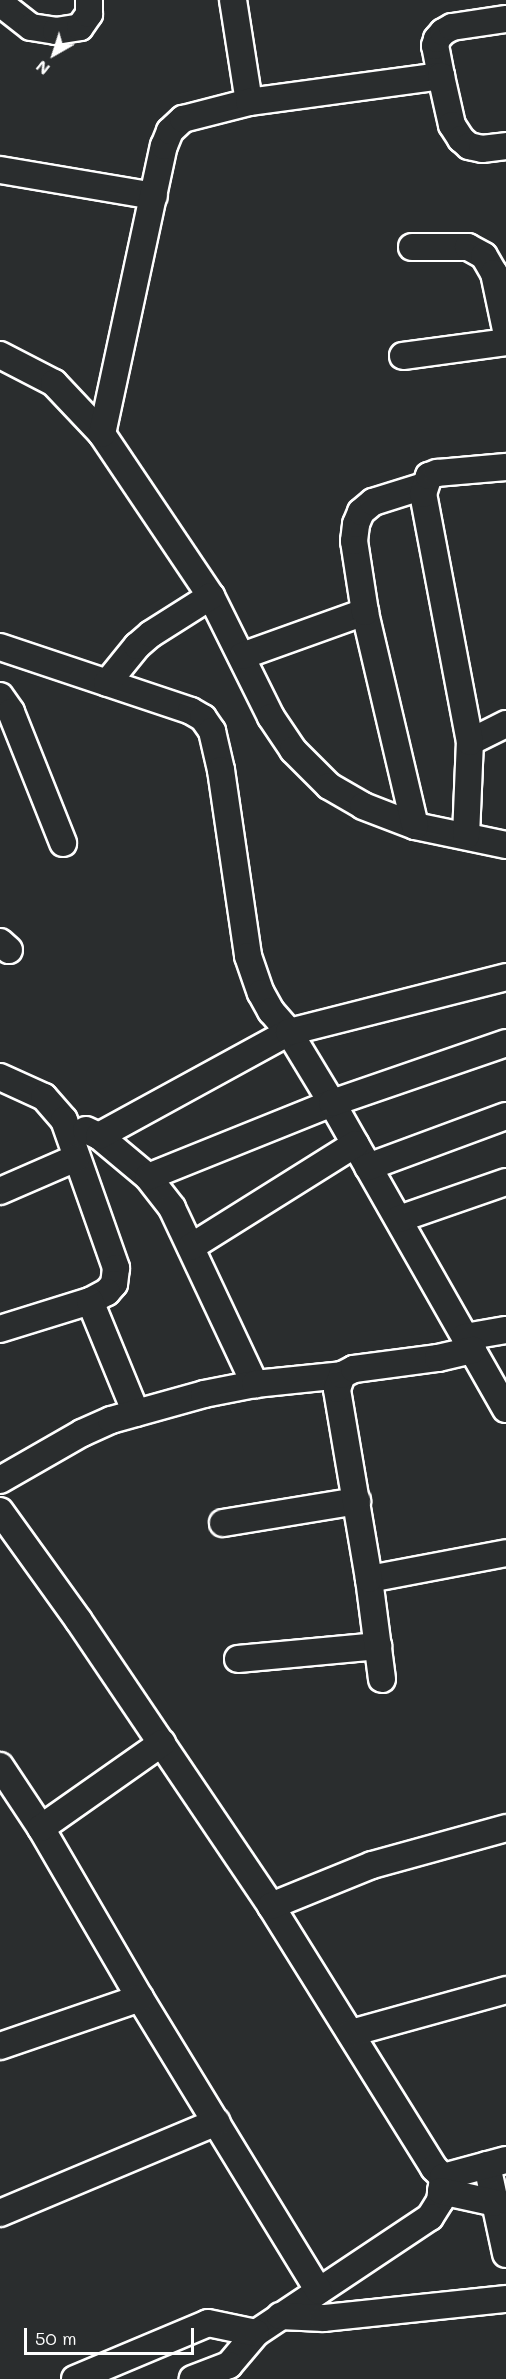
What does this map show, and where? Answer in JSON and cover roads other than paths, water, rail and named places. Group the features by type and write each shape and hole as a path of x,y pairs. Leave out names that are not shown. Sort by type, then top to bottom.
{"street":[{"path":"0,3 32,27 56,31 80,27 89,14 89,0"},
{"path":"233,0 249,102"},
{"path":"506,19 452,27 443,32 435,46 452,125 461,139 469,146 482,150 506,146"},
{"path":"102,434 164,146 170,131 183,119 196,114 249,102 441,76"},
{"path":"0,170 154,196"},
{"path":"412,247 468,247 484,256 494,273 506,330"},
{"path":"403,356 506,342"},
{"path":"0,355 54,382 102,434 211,596 271,717 293,750 329,786 363,806 415,826 506,845"},
{"path":"466,836 471,742 423,494 429,476 437,473 506,467"},
{"path":"415,826 365,612 354,541 356,524 361,512 373,502 424,486"},
{"path":"107,683 137,646 151,634 211,596"},
{"path":"242,656 365,612"},
{"path":"0,647 191,711 203,718 212,730 221,770 248,956 271,1011 290,1032 332,1103 506,1410"},
{"path":"0,696 11,712 63,843"},
{"path":"471,742 506,724"},
{"path":"99,1136 290,1032 506,977"},
{"path":"148,1177 332,1103 506,1044"},
{"path":"0,1077 44,1097 64,1120 116,1268 114,1284 107,1292 90,1301 0,1329"},
{"path":"368,1167 506,1116"},
{"path":"64,1120 99,1136 148,1177 172,1208 255,1384"},
{"path":"191,1247 355,1144"},
{"path":"0,1191 76,1158"},
{"path":"399,1219 506,1182"},
{"path":"90,1301 136,1413"},
{"path":"0,1480 82,1433 111,1420 204,1394 255,1384 342,1375 354,1369 438,1358 506,1330"},
{"path":"342,1375 337,1389 357,1501 382,1679"},
{"path":"223,1523 357,1501"},
{"path":"0,1511 162,1743 271,1906 442,2184 440,2201 430,2217 256,2333 231,2372 193,2379"},
{"path":"369,1579 506,1553"},
{"path":"238,1659 378,1646"},
{"path":"41,1828 162,1743"},
{"path":"0,1766 41,1828 140,1998 319,2291"},
{"path":"271,1906 372,1865 506,1828"},
{"path":"351,2033 506,1990"},
{"path":"3,2039 140,1998"},
{"path":"0,2213 217,2122"},
{"path":"442,2184 496,2162 495,2203 506,2254"},
{"path":"442,2184 495,2203"},
{"path":"280,2316 324,2318 506,2299"},
{"path":"75,2379 208,2323 256,2333"},
{"path":"208,2323 231,2372"}]}
